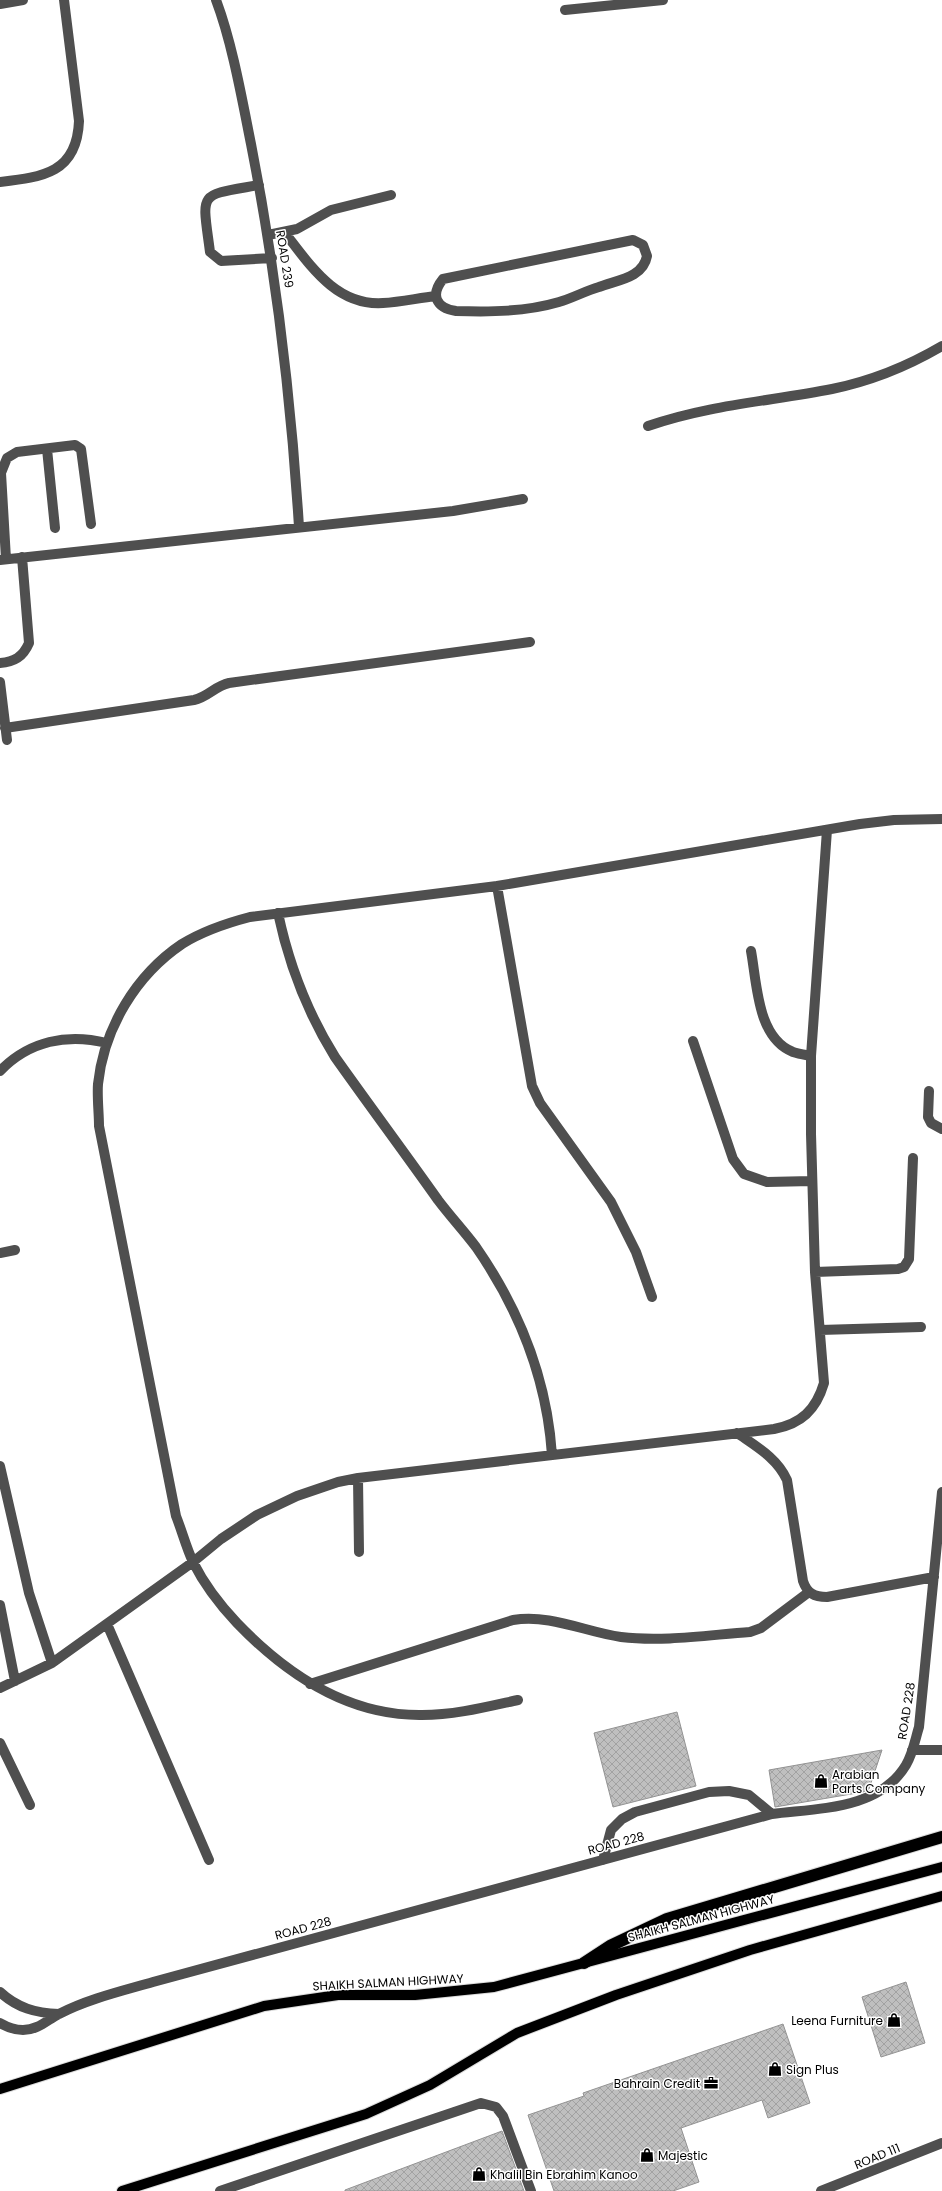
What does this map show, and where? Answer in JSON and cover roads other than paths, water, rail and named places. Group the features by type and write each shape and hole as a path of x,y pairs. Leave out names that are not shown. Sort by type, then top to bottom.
{"highway":[{"path":"584,1963 617,1943 667,1919 942,1837"}],"main road":[{"name":"SHAIKH SALMAN HIGHWAY","path":"0,2089 264,2006 338,1995 415,1995 468,1991 507,1984 942,1867"},
{"path":"122,2191 366,2114 430,2085 517,2033 616,1995 766,1945 942,1896"}],"street":[{"path":"0,4 23,0"},
{"path":"0,182 35,178 48,174 59,167 68,158 75,147 79,121 64,0"},
{"name":"ROAD 239","path":"216,0 234,67 259,185 272,258 291,415 299,527"},
{"path":"565,10 663,0"},
{"path":"259,185 217,192 209,197 204,206 210,252 221,261 272,258"},
{"path":"268,236 285,233 307,224 331,210 391,195"},
{"path":"285,233 316,274 327,284 353,298 382,303 436,296"},
{"path":"633,240 643,245 647,256 643,266 626,279 594,288 574,297 541,307 495,312 456,311 447,310 439,304 436,296 437,287 443,280 627,241 633,240"},
{"path":"648,426 692,412 833,389 861,382 914,362 942,346"},
{"path":"91,524 81,449 75,445 47,448 12,454 7,458 2,468 3,559 453,511 523,499"},
{"path":"47,448 55,528"},
{"path":"0,663 23,655 29,644 22,557"},
{"path":"5,728 194,700 204,697 221,685 229,683 530,642"},
{"path":"0,682 7,740"},
{"path":"518,1700 460,1713 421,1715 382,1711 345,1700 310,1684 278,1662 249,1635 218,1602 193,1562 176,1516 99,1126 98,1084 107,1043 124,1004 150,971 182,944 220,925 250,917 497,886 894,820 942,819"},
{"path":"0,1688 52,1663 193,1562 221,1539 257,1515 297,1496 358,1478 788,1426 801,1420 812,1410 824,1383 815,1272 812,1181 811,1056 827,830"},
{"path":"497,886 532,1086 540,1103 611,1202 636,1252 652,1297"},
{"path":"278,913 299,988 321,1035 335,1057 441,1204 476,1247 506,1297 531,1352 541,1381 550,1430 552,1455"},
{"path":"751,951 766,1025 777,1041 793,1052 811,1056"},
{"path":"0,1071 14,1058 43,1043 74,1038 107,1043"},
{"path":"693,1041 733,1159 744,1174 767,1182 812,1181"},
{"path":"929,1091 928,1117 931,1123 942,1129"},
{"path":"815,1272 898,1269 904,1267 909,1258 912,1158"},
{"path":"0,1253 15,1250"},
{"path":"820,1330 921,1327"},
{"path":"737,1433 774,1459 782,1468 787,1480 803,1581 809,1592 814,1596 827,1597 934,1577"},
{"path":"0,1466 30,1593 52,1663"},
{"path":"358,1478 359,1552"},
{"name":"ROAD 228","path":"0,2023 9,2028 23,2030 36,2027 59,2014 120,1991 772,1814 854,1803 884,1789 896,1778 906,1765 912,1750 921,1711 942,1492"},
{"path":"310,1684 513,1620 527,1618 555,1622 622,1637 671,1637 750,1632 762,1628 809,1592"},
{"path":"0,1605 15,1681"},
{"path":"107,1624 209,1860"},
{"path":"0,1743 30,1806"},
{"path":"912,1750 942,1750"},
{"path":"603,1860 611,1830 622,1819 642,1810 709,1792 729,1791 749,1795 772,1814"},
{"path":"0,1992 19,2006 44,2014 59,2014"},
{"path":"220,2191 481,2103 496,2107 503,2116 531,2191"},
{"name":"ROAD 111","path":"821,2191 942,2143"}],"place":[{"name":"Arabian Parts Company","path":"821,1781"},
{"name":"Leena Furniture","path":"894,2020"},
{"name":"Sign Plus","path":"775,2069"},
{"name":"Bahrain Credit","path":"711,2083"},
{"name":"Majestic","path":"647,2155"},
{"name":"Khalil Bin Ebrahim Kanoo","path":"479,2174"}]}
